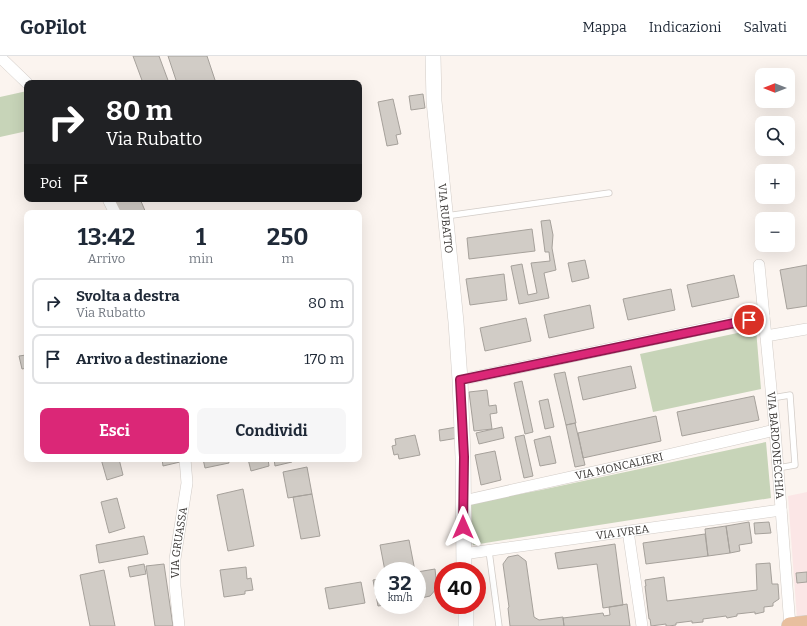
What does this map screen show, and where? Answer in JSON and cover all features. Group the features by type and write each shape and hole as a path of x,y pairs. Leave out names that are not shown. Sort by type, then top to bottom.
{"main road":[{"path":"790,626 807,624"}],"street":[{"name":"VIA RUBATTO","path":"433,56 434,102 456,322 460,380 464,457 463,562"},
{"path":"0,57 24,80"},
{"name":"VIA BARDONECCHIA","path":"759,264 775,430 790,626"},
{"path":"460,380 764,316"},
{"path":"766,336 807,329"},
{"name":"VIA MONCALIERI","path":"463,501 775,430"},
{"name":"VIA GRUASSA","path":"179,626 175,586 175,559 187,484 185,462"},
{"name":"VIA IVREA","path":"463,554 781,510"},
{"path":"628,531 642,626"},
{"path":"467,614 468,624"}],"lane":[{"path":"446,216 609,194"},
{"path":"772,398 790,396 795,465 778,468"},
{"path":"489,551 499,626"}],"shaded area":[{"path":"807,492 807,617 797,619 788,496"}],"green space":[{"path":"24,92 24,132 0,137 0,97"},
{"path":"756,329 761,389 653,412 640,354"},
{"path":"766,442 771,498 473,545 471,503 541,490"}],"building":[{"path":"133,56 159,56 168,80 142,80"},
{"path":"168,56 207,56 215,80 176,80"},
{"path":"423,94 425,108 411,110 409,96"},
{"path":"393,99 401,134 396,135 398,144 387,146 378,102"},
{"path":"115,202 141,202 145,210 119,210"},
{"path":"550,220 553,235 552,248 556,270 544,273 549,298 519,304 511,266 522,264 528,295 537,293 531,263 550,261 549,252 545,252 541,221"},
{"path":"532,229 535,251 469,259 467,238"},
{"path":"585,260 589,278 572,282 568,263"},
{"path":"807,265 807,306 787,309 780,270"},
{"path":"504,274 507,300 470,305 466,279"},
{"path":"734,275 739,297 692,307 687,285"},
{"path":"671,289 675,310 628,320 623,299"},
{"path":"590,305 594,328 549,338 544,315"},
{"path":"526,318 531,341 485,351 480,328"},
{"path":"24,355 24,369 22,369 19,356"},
{"path":"631,366 636,388 583,400 578,377"},
{"path":"565,372 576,423 566,425 554,374"},
{"path":"522,381 533,432 525,434 514,383"},
{"path":"487,390 489,406 496,405 497,413 490,414 492,429 474,431 469,392"},
{"path":"754,396 759,420 682,436 677,412"},
{"path":"548,399 554,427 545,429 539,401"},
{"path":"656,416 661,441 583,458 578,433"},
{"path":"575,423 585,465 575,467 566,425"},
{"path":"457,427 458,438 440,441 439,430"},
{"path":"502,427 504,438 479,444 476,433"},
{"path":"415,435 420,455 399,459 398,454 394,455 392,446 396,445 395,439"},
{"path":"524,435 533,476 524,478 515,437"},
{"path":"550,436 556,463 540,466 534,440"},
{"path":"495,451 501,480 481,485 475,455"},
{"path":"102,462 120,462 123,475 107,480"},
{"path":"162,462 180,462 163,466"},
{"path":"204,462 229,463 205,468"},
{"path":"249,462 268,462 269,466 251,471"},
{"path":"274,462 292,462 275,466"},
{"path":"307,467 312,494 288,498 283,472"},
{"path":"243,489 254,546 228,551 217,495"},
{"path":"312,494 320,536 301,539 293,497"},
{"path":"117,498 125,528 109,533 101,502"},
{"path":"749,522 752,543 739,545 740,551 730,553 726,526"},
{"path":"769,522 771,533 755,534 754,523"},
{"path":"726,526 730,553 708,556 705,529"},
{"path":"705,534 708,556 646,564 643,543"},
{"path":"144,536 148,554 99,563 96,545"},
{"path":"409,540 413,562 383,562 380,545"},
{"path":"615,544 623,605 603,608 597,564 558,569 555,553"},
{"path":"518,555 526,561 534,617 539,620 563,617 564,626 510,626 503,564 508,557"},
{"path":"770,563 772,584 778,584 779,599 773,603 773,606 764,607 764,612 755,614 755,612 737,614 737,616 727,618 726,616 703,619 703,622 692,623 692,621 676,623 676,625 669,626 666,626 666,624 651,626 645,580 664,577 667,601 757,590 756,564"},
{"path":"144,564 146,574 130,577 128,567"},
{"path":"164,564 173,626 155,626 146,566"},
{"path":"246,567 247,579 251,578 253,590 245,591 245,594 224,597 220,570"},
{"path":"434,569 434,591 430,596 426,597 426,570"},
{"path":"104,570 115,626 90,626 80,575"},
{"path":"807,572 807,582 797,583 796,573"},
{"path":"361,582 365,603 329,609 325,588"},
{"path":"627,604 630,626 564,626 563,618 603,613 604,616 610,615 609,607"}],"route":[{"path":"463,527 464,457 460,380 749,320"}]}
